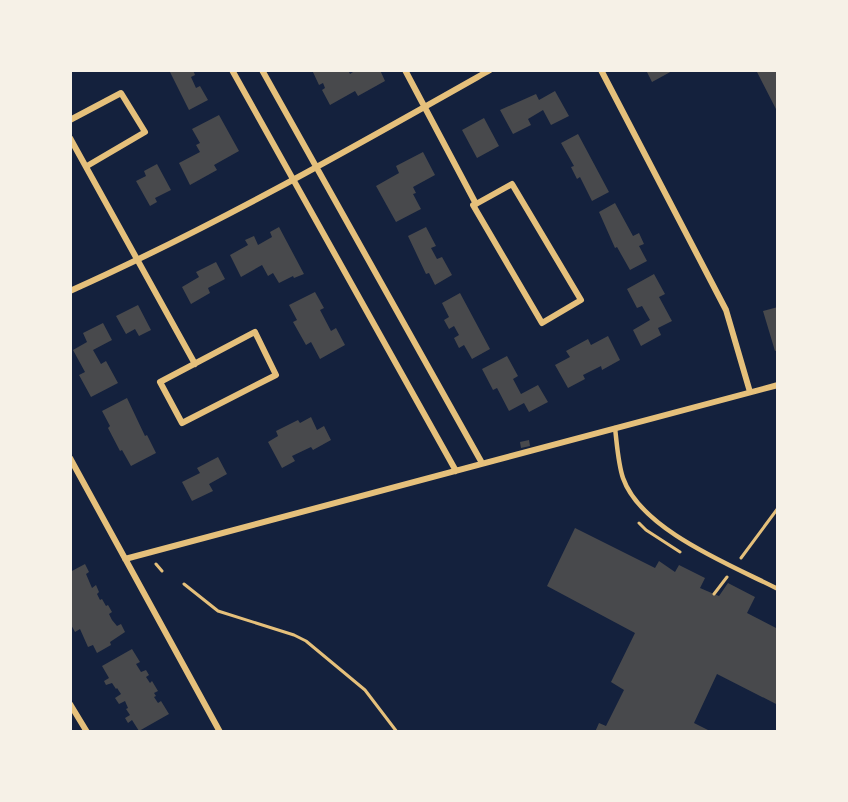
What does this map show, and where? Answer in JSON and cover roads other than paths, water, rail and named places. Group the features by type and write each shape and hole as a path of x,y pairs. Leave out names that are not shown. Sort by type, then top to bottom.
{"street":[{"path":"232,70 456,471"},
{"path":"262,70 482,463"},
{"path":"405,70 476,204"},
{"path":"70,291 139,260 317,168 490,70"},
{"path":"601,70 726,310 750,392"},
{"path":"70,120 121,93 145,132 87,166"},
{"path":"70,138 195,364"},
{"path":"512,184 581,300 542,323 473,205 476,204 512,184"},
{"path":"255,332 276,375 182,423 160,382 195,364 255,332"},
{"path":"125,559 777,385"},
{"path":"70,458 220,732"},
{"path":"70,704 87,732"}],"lane":[{"path":"615,428 623,478 640,507 680,539 777,588"}]}
